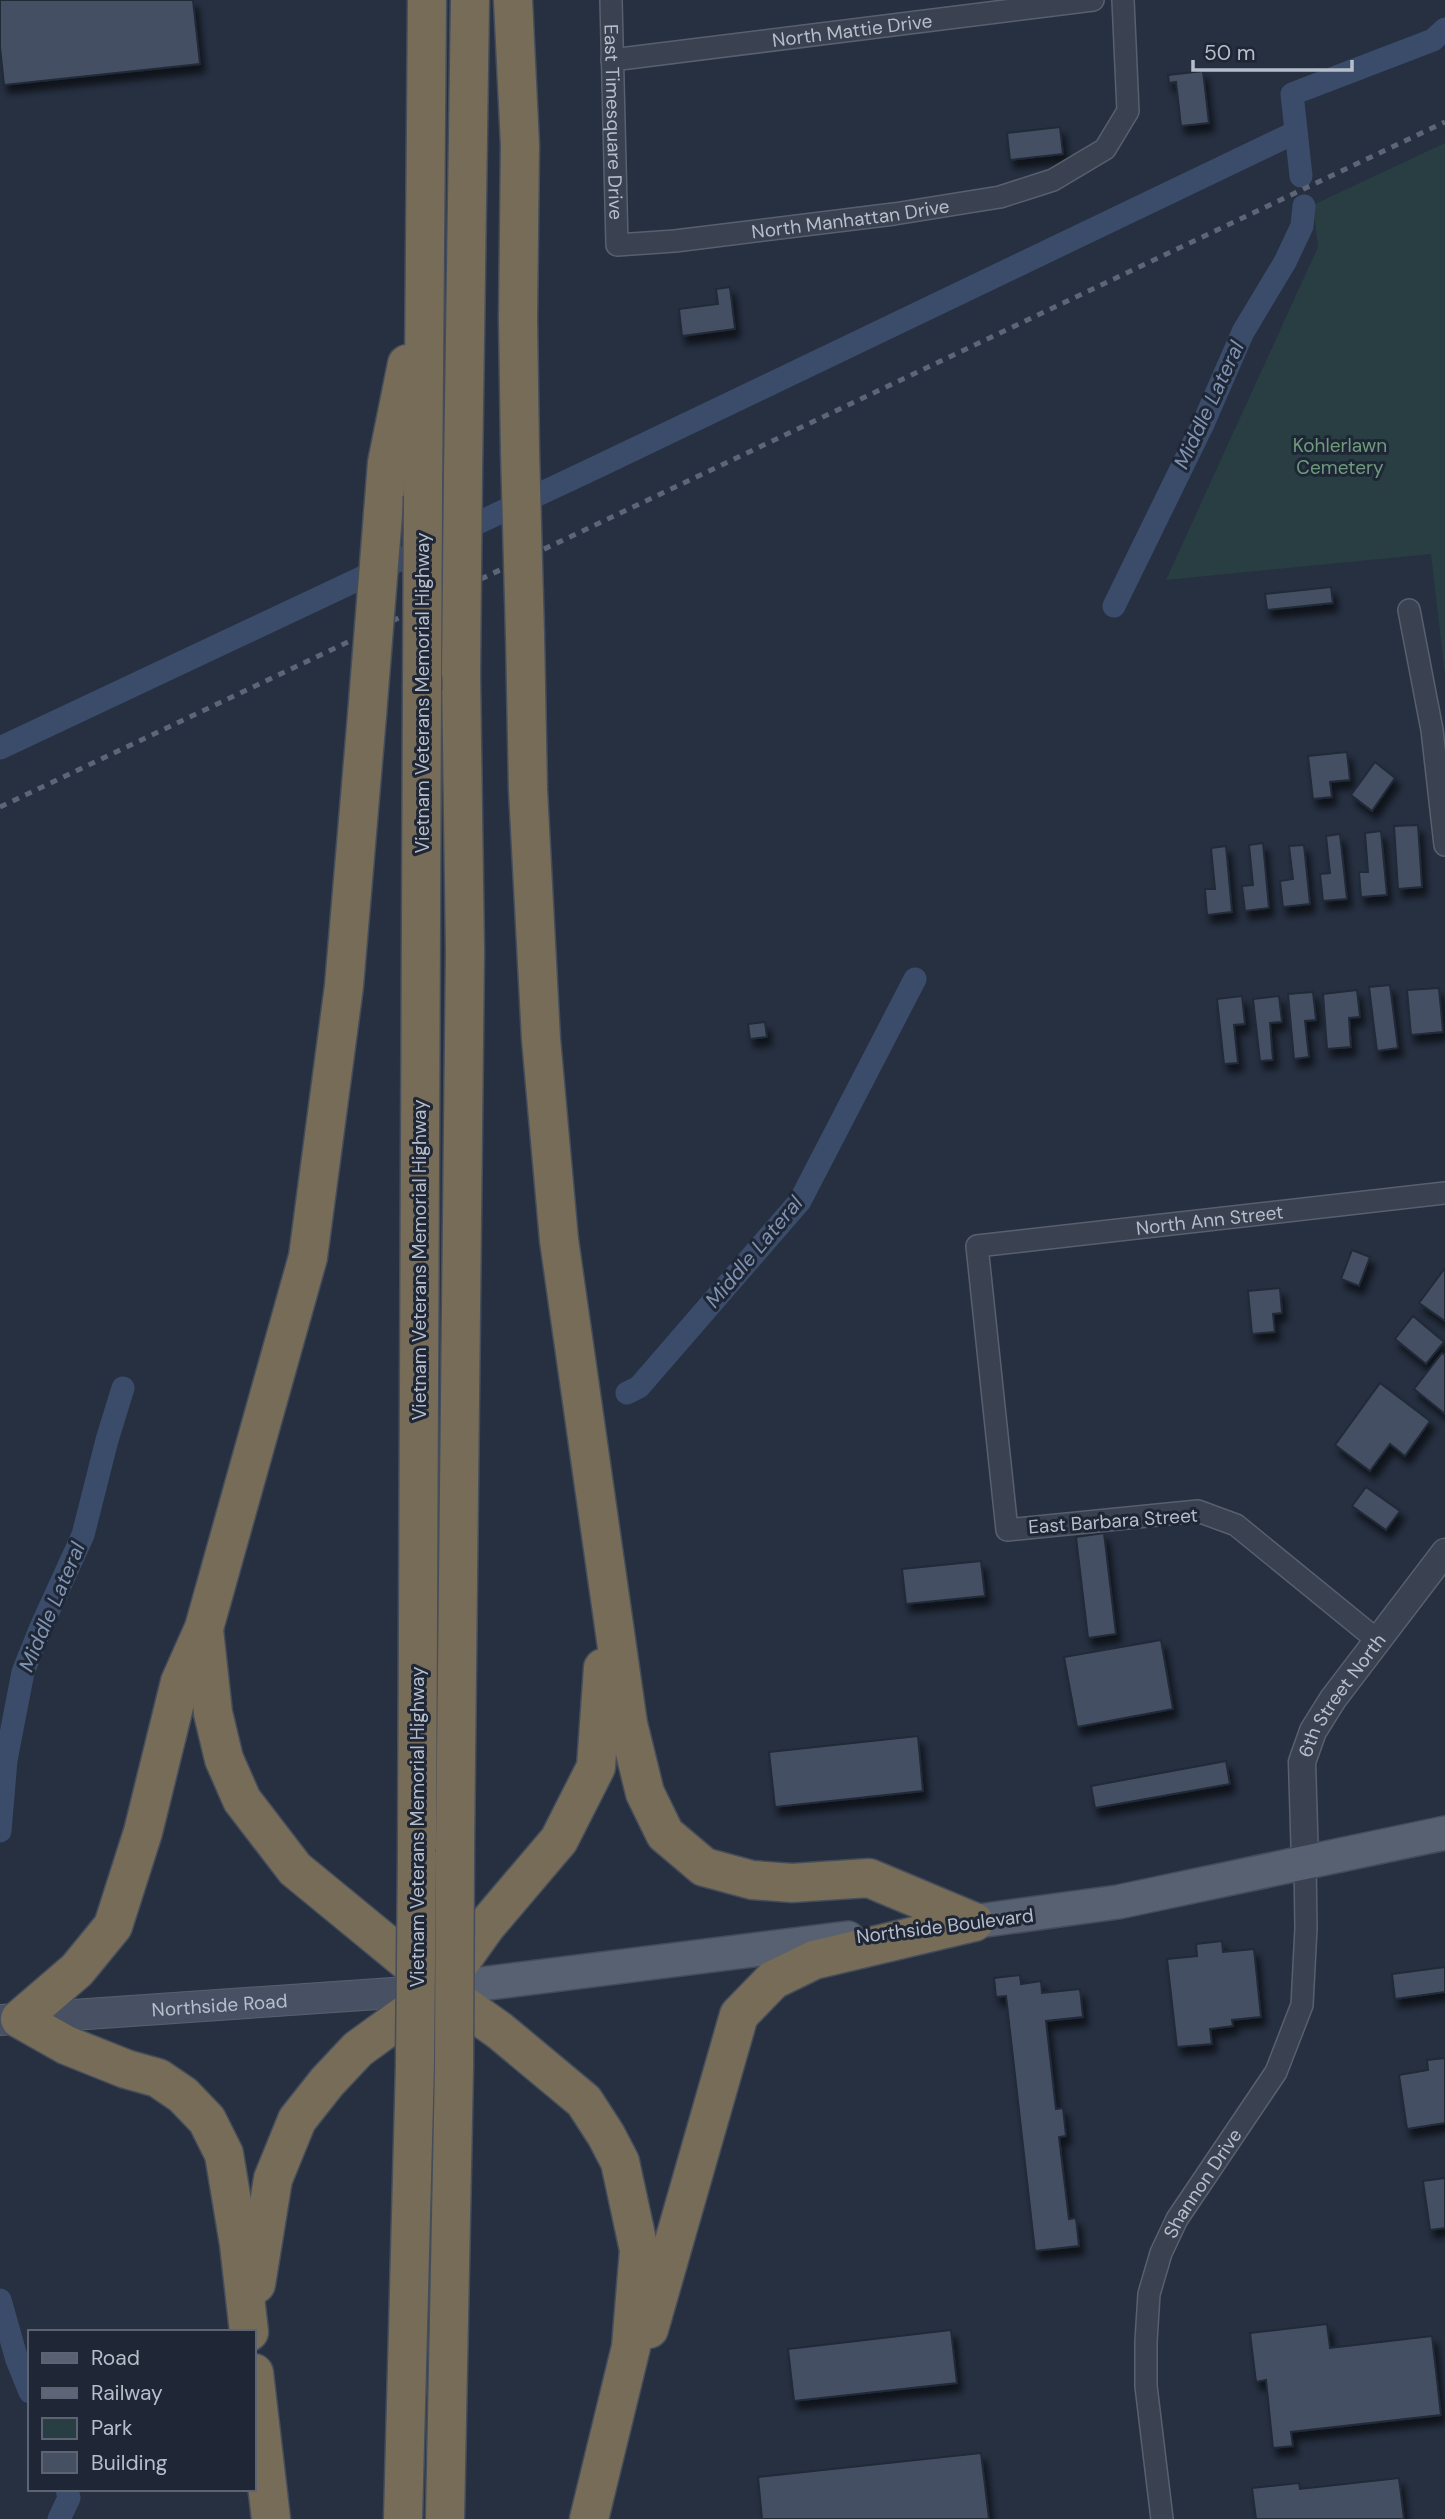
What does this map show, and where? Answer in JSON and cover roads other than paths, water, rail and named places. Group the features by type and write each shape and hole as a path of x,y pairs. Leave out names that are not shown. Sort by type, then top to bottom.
{"highway":[{"name":"Vietnam Veterans Memorial Highway","path":"403,2519 415,2064 427,0"},
{"name":"Vietnam Veterans Memorial Highway","path":"445,2519 454,2067 465,951 461,673 470,0"},
{"path":"513,0 520,145 517,319 528,790 542,1053 559,1240 628,1724 645,1793 665,1834 704,1867 752,1880 792,1883 869,1878 974,1922"},
{"path":"251,2330 224,2154 207,2120 183,2095 158,2078 126,2069 10,2020 77,1970 114,1926 143,1832 180,1682 204,1628 309,1257 344,986 387,464 424,276"},
{"path":"251,2330 256,2272 273,2179 297,2120 358,2049 441,1989 486,1926 559,1840 596,1766 603,1689 603,1543"},
{"path":"204,1628 213,1713 224,1759 242,1800 295,1869 441,1989 500,2031 584,2101 620,2162 639,2250 631,2347 589,2519"},
{"path":"607,2446 650,2326 739,2015 773,1980 814,1960 974,1922"},
{"path":"256,2390 271,2519"}],"main road":[{"name":"Northside Boulevard","path":"441,1989 1118,1902 1445,1833"},
{"name":"Northside Road","path":"10,2020 441,1989"}],"street":[{"name":"East Timesquare Drive","path":"611,0 617,245"},
{"name":"North Mattie Drive","path":"612,60 1093,0"},
{"name":"North Manhattan Drive","path":"617,245 675,241 894,214 1000,197 1053,180 1105,149 1128,111 1123,0"},
{"path":"1409,610 1432,730 1445,845"},
{"name":"North Ann Street","path":"976,1247 1445,1193"},
{"name":"East Barbara Street","path":"976,1247 1007,1530 1198,1511 1236,1525 1377,1640"},
{"name":"6th Street North","path":"1305,1861 1302,1762 1313,1731 1377,1640 1445,1552"},
{"name":"Shannon Drive","path":"1162,2519 1146,2386 1149,2294 1161,2253 1177,2219 1276,2072 1302,2005 1306,1928 1305,1861"}],"waterway":[{"name":"Middle Lateral","path":"1301,176 1292,94 1433,40 1445,29"},
{"path":"0,748 599,466 1296,132"},
{"name":"Middle Lateral","path":"1114,606 1203,424 1243,332 1285,262 1302,226 1304,206"},
{"name":"Middle Lateral","path":"627,1393 639,1387 800,1201 915,979"},
{"name":"Middle Lateral","path":"0,1831 6,1760 23,1672 83,1535 123,1388"},
{"name":"Middle Lateral","path":"0,2300 17,2360 28,2387"},
{"name":"Middle Lateral","path":"59,2519 69,2498 67,2491"}],"railway":[{"path":"0,807 1445,122"}],"park label":[{"name":"Kohlerlawn Cemetery","path":"1340,456"}]}
